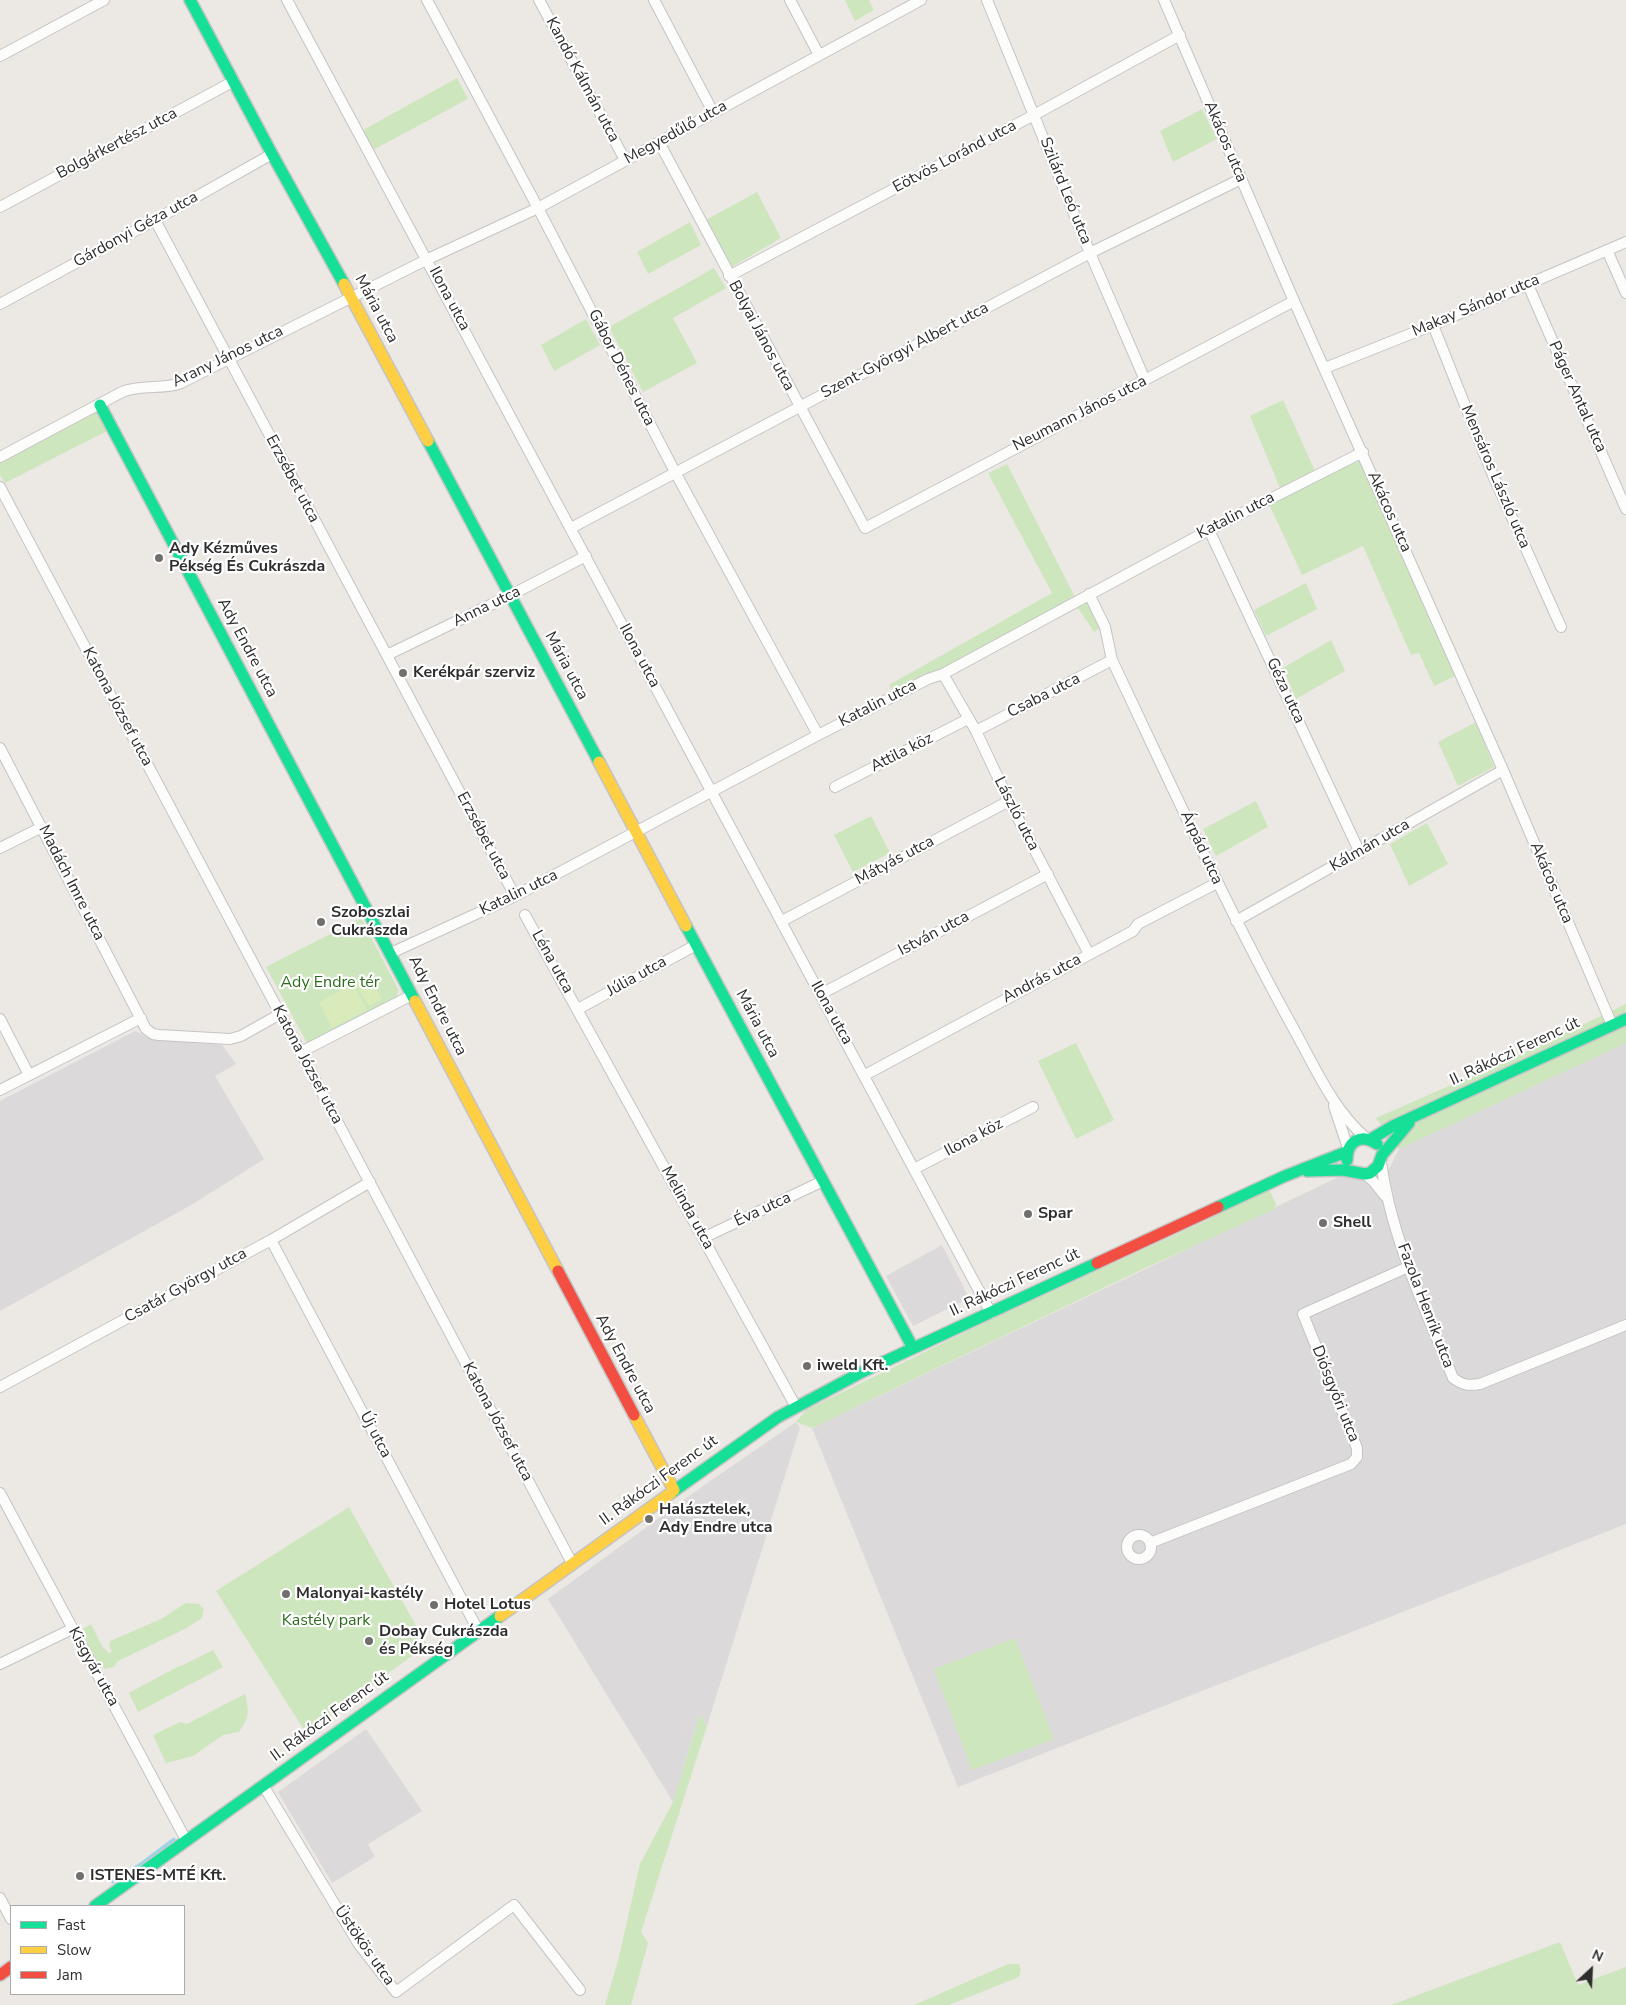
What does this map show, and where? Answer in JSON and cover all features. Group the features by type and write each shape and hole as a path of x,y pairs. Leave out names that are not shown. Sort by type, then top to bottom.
{"street":[{"path":"0,56 104,0"},
{"name":"Mária utca","path":"190,0 272,154 351,296 696,945 913,1348"},
{"name":"Ilona utca","path":"287,0 428,259 992,1313"},
{"name":"Gábor Dénes utca","path":"427,0 538,208 675,472 818,735"},
{"name":"Kandó Kálmán utca","path":"539,0 625,160"},
{"path":"654,0 713,112"},
{"path":"790,0 819,55"},
{"name":"Megyedűlő utca","path":"428,259 538,208 921,0"},
{"name":"Szilárd Leó utca","path":"987,0 1090,253 1146,380"},
{"name":"Akácos utca","path":"1164,0 1294,301 1363,452 1503,770 1612,1025"},
{"name":"Eötvös Loránd utca","path":"729,276 1034,115 1180,35"},
{"name":"Bolgárkertész utca","path":"0,207 234,82"},
{"name":"Bolyai János utca","path":"659,142 865,528"},
{"name":"Gárdonyi Géza utca","path":"0,304 272,154"},
{"name":"Szent-Györgyi Albert utca","path":"571,528 1090,253 1241,179"},
{"name":"Erzsébet utca","path":"155,220 227,360 515,896"},
{"name":"Makay Sándor utca","path":"1325,368 1433,325 1626,242"},
{"path":"1607,250 1626,292"},
{"name":"Arany János utca","path":"0,457 133,388 171,387 181,383 428,259"},
{"name":"Páger Antal utca","path":"1528,285 1626,509"},
{"name":"Neumann János utca","path":"865,528 1294,301"},
{"name":"Mensáros László utca","path":"1433,325 1492,473 1561,627"},
{"name":"Ady Endre utca","path":"100,405 674,1490"},
{"name":"Katalin utca","path":"391,953 515,896 818,735 928,679 943,674 1209,530 1363,452"},
{"name":"Katona József utca","path":"0,488 572,1563"},
{"name":"Géza utca","path":"1209,530 1360,853"},
{"name":"Anna utca","path":"387,655 511,595 586,556"},
{"name":"Árpád utca","path":"1089,594 1105,627 1112,660 1236,921 1331,1095 1355,1128 1369,1138"},
{"name":"Csaba utca","path":"976,731 1112,660"},
{"name":"László utca","path":"943,674 976,731 1008,801 1089,954"},
{"name":"Attila köz","path":"835,787 968,719"},
{"name":"Madách Imre utca","path":"0,748 146,1029 159,1035 230,1039 241,1036 280,1014"},
{"name":"Kálmán utca","path":"1236,921 1360,853 1503,770"},
{"name":"Mátyás utca","path":"782,921 1008,801"},
{"path":"0,848 42,827"},
{"name":"István utca","path":"821,994 1048,874"},
{"name":"András utca","path":"865,1074 1133,931 1138,924 1217,883"},
{"name":"Léna utca","path":"525,914 578,1009"},
{"name":"Júlia utca","path":"578,1009 696,945"},
{"path":"301,1052 412,995"},
{"name":"Melinda utca","path":"578,1009 796,1407"},
{"path":"0,1090 141,1018"},
{"path":"0,1019 30,1075"},
{"name":"II. Rákóczi Ferenc út","path":"96,1905 761,1428 796,1407 913,1348 1347,1150 1352,1142 1358,1138 1369,1138 1626,1019"},
{"name":"Árpád utca","path":"1331,1095 1347,1150"},
{"name":"Ilona köz","path":"914,1169 1033,1107"},
{"name":"II. Rákóczi Ferenc út","path":"1296,1172 1317,1170 1359,1172 1375,1170 1398,1134 1417,1115"},
{"path":"1369,1138 1381,1149 1387,1199"},
{"path":"1347,1150 1346,1159 1349,1166 1373,1180 1387,1199"},
{"name":"Éva utca","path":"703,1238 823,1181"},
{"name":"Csatár György utca","path":"0,1387 271,1240 370,1182"},
{"name":"Fazola Henrik utca","path":"1387,1199 1408,1267 1453,1378 1460,1383 1468,1386 1480,1384 1626,1325"},
{"name":"Új utca","path":"271,1240 478,1630"},
{"name":"Diósgyőri utca","path":"1150,1543 1351,1464 1357,1456 1357,1448 1303,1314 1408,1267"},
{"name":"Kisgyár utca","path":"0,1493 186,1840"},
{"path":"0,1664 72,1629"},
{"name":"Üstökös utca","path":"263,1785 358,1943 396,1992 514,1905 580,1990"},
{"path":"0,1898 10,1917"}],"shaded area":[{"path":"135,1031 150,1039 222,1045 236,1064 215,1076 264,1159 193,1204 0,1311 0,1101"},
{"path":"1626,1043 1626,1524 958,1787 812,1428 1345,1174 1363,1181 1387,1173 1399,1149"},
{"path":"942,1245 969,1298 913,1326 886,1276"},
{"path":"796,1422 800,1428 707,1726 700,1714 673,1802 548,1599 703,1486"},
{"path":"366,1729 422,1811 368,1844 375,1857 332,1883 278,1792"}],"green space":[{"path":"845,0 869,0 874,10 855,21"},
{"path":"457,78 468,99 373,150 363,130"},
{"path":"1202,109 1217,139 1173,162 1160,131"},
{"path":"757,192 781,238 730,268 704,221"},
{"path":"690,222 701,245 648,274 637,252"},
{"path":"714,268 726,288 673,318 697,363 643,392 609,327"},
{"path":"586,319 600,345 554,371 541,345"},
{"path":"1283,400 1315,471 1280,488 1250,416"},
{"path":"94,412 98,413 109,430 5,483 0,475 0,460"},
{"path":"1362,460 1455,676 1434,686 1419,653 1411,655 1363,546 1302,575 1268,502"},
{"path":"1007,464 1075,597 1089,602 1098,619 1100,628 1094,632 1078,608 1012,642 893,692 889,685 1052,593 988,473"},
{"path":"1306,583 1317,609 1266,636 1254,610"},
{"path":"1331,640 1345,671 1296,699 1283,668"},
{"path":"1476,722 1494,767 1458,786 1438,742"},
{"path":"1256,801 1268,827 1216,856 1203,829"},
{"path":"871,816 890,853 853,872 834,835"},
{"path":"1427,823 1448,864 1409,886 1390,844"},
{"name":"Ady Endre tér","path":"361,918 398,989 397,997 307,1043 266,967"},
{"path":"369,975 382,999 369,1006 355,983"},
{"path":"353,984 367,1010 332,1028 319,1002"},
{"path":"1626,1004 1626,1043 1399,1149 1376,1118 1515,1057"},
{"path":"1076,1043 1114,1120 1076,1139 1038,1061"},
{"path":"1269,1189 1276,1204 1275,1209 1141,1270 812,1428 796,1422 806,1410 992,1319 1210,1219 1217,1213"},
{"name":"Kastély park","path":"349,1507 427,1645 306,1733 216,1591"},
{"path":"186,1603 199,1604 204,1609 202,1618 185,1629 118,1661 113,1667 105,1669 93,1657 83,1629 91,1624 102,1646 109,1653 112,1651 109,1646 110,1641 161,1619"},
{"path":"1015,1638 1054,1739 972,1770 934,1669"},
{"path":"213,1650 223,1667 138,1712 129,1693"},
{"path":"245,1694 248,1714 239,1732 223,1735 193,1756 166,1763 153,1735 180,1722 187,1724"},
{"path":"700,1714 707,1726 641,1932 648,1943 631,2005 605,2005 619,1957 640,1864 673,1802"},
{"path":"1560,1942 1578,1985 1626,1967 1626,2005 1391,2005"},
{"path":"1008,1964 1019,1964 1021,1970 1019,1977 949,2005 914,2005"}],"waterway":[{"path":"112,1882 174,1839"}],"traffic: fast":[{"path":"190,0 344,284"},
{"path":"100,405 415,1001"},
{"path":"428,441 599,762"},
{"path":"686,926 913,1348"},
{"path":"1371,1139 1393,1126 1626,1019"},
{"path":"1307,1171 1343,1170 1365,1174 1370,1173 1378,1166 1382,1155 1409,1123"},
{"path":"1347,1160 1349,1148 1356,1141 1366,1139 1377,1144"},
{"path":"1218,1207 1285,1176 1346,1152"},
{"path":"671,1493 778,1417 862,1372 1097,1263"},
{"path":"96,1905 500,1616"}],"traffic: slow":[{"path":"344,284 428,441"},
{"path":"599,762 686,926"},
{"path":"415,1001 558,1271"},
{"path":"634,1415 674,1490"},
{"path":"500,1616 671,1493"}],"traffic: jam":[{"path":"1097,1263 1218,1207"},
{"path":"558,1271 634,1415"},
{"path":"0,1975 10,1968"}],"place":[{"name":"Ady Kézműves Pékség És Cukrászda","path":"159,558"},
{"name":"Kerékpár szerviz","path":"403,673"},
{"name":"Szoboszlai Cukrászda","path":"321,922"},
{"name":"Spar","path":"1028,1214"},
{"name":"Shell","path":"1323,1223"},
{"name":"iweld Kft.","path":"807,1366"},
{"name":"Halásztelek, Ady Endre utca","path":"649,1519"},
{"name":"Malonyai-kastély","path":"286,1594"},
{"name":"Hotel Lotus","path":"434,1605"},
{"name":"Dobay Cukrászda és Pékség","path":"369,1641"},
{"name":"ISTENES-MTÉ Kft.","path":"80,1876"}]}
